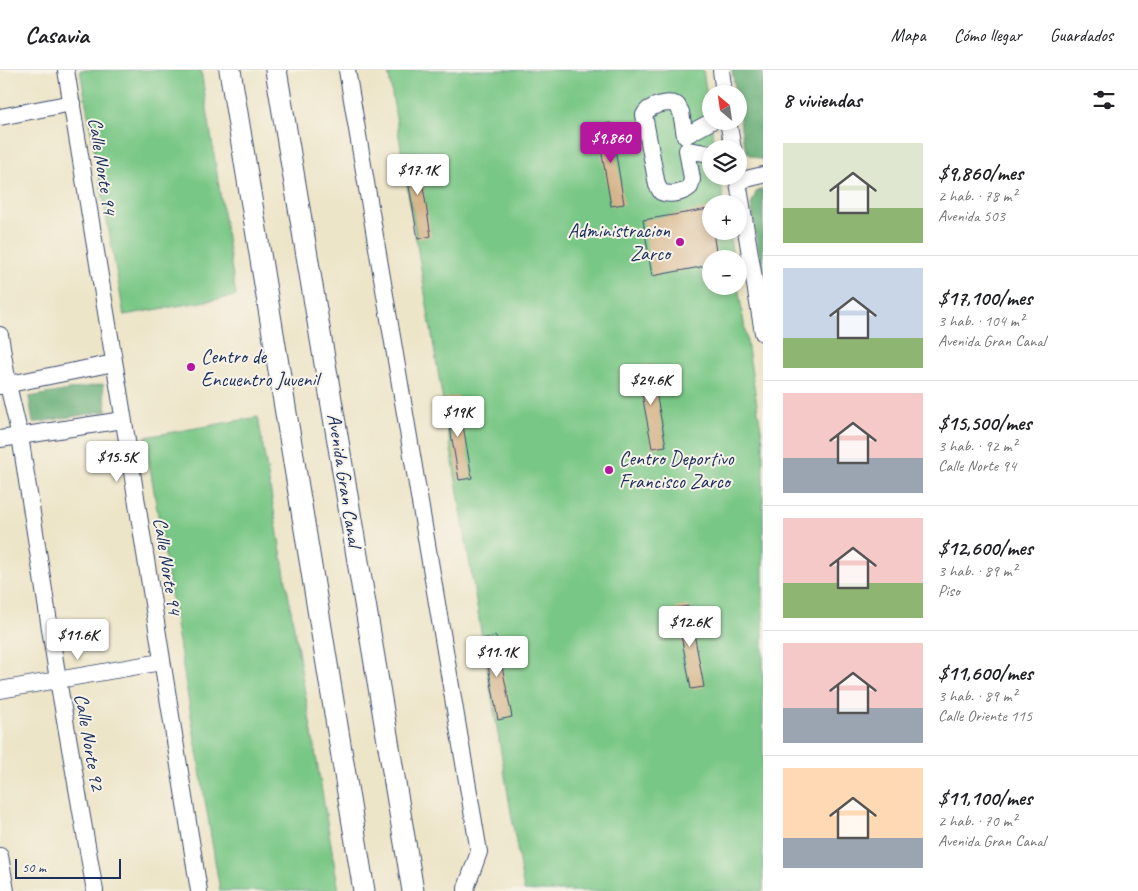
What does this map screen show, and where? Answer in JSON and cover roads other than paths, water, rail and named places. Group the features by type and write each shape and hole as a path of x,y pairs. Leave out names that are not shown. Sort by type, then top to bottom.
{"main road":[{"path":"230,70 364,891"},
{"name":"Avenida Gran Canal","path":"276,70 413,891"}],"street":[{"name":"Calle Norte 94","path":"66,70 199,891"},
{"path":"347,70 479,852 466,891"},
{"path":"721,70 723,85"},
{"path":"0,117 72,103"},
{"path":"673,103 677,105 681,112 686,143 692,179 690,187 683,191 669,194 661,192 657,185 644,119 646,111 649,108 661,105 673,103"},
{"path":"686,143 702,129"},
{"path":"686,143 702,150"},
{"path":"747,177 763,175"},
{"path":"739,185 763,333"},
{"name":"Calle Norte 92","path":"0,335 4,386 20,436 58,680 95,891"},
{"path":"4,386 114,363"},
{"path":"0,439 123,420"},
{"path":"0,690 161,662"},
{"path":"0,856 6,891"}],"place":[{"name":"Administracion Zarco","path":"680,242"},
{"name":"Centro de Encuentro Juvenil","path":"191,367"},
{"name":"Centro Deportivo Francisco Zarco","path":"609,470"}]}
